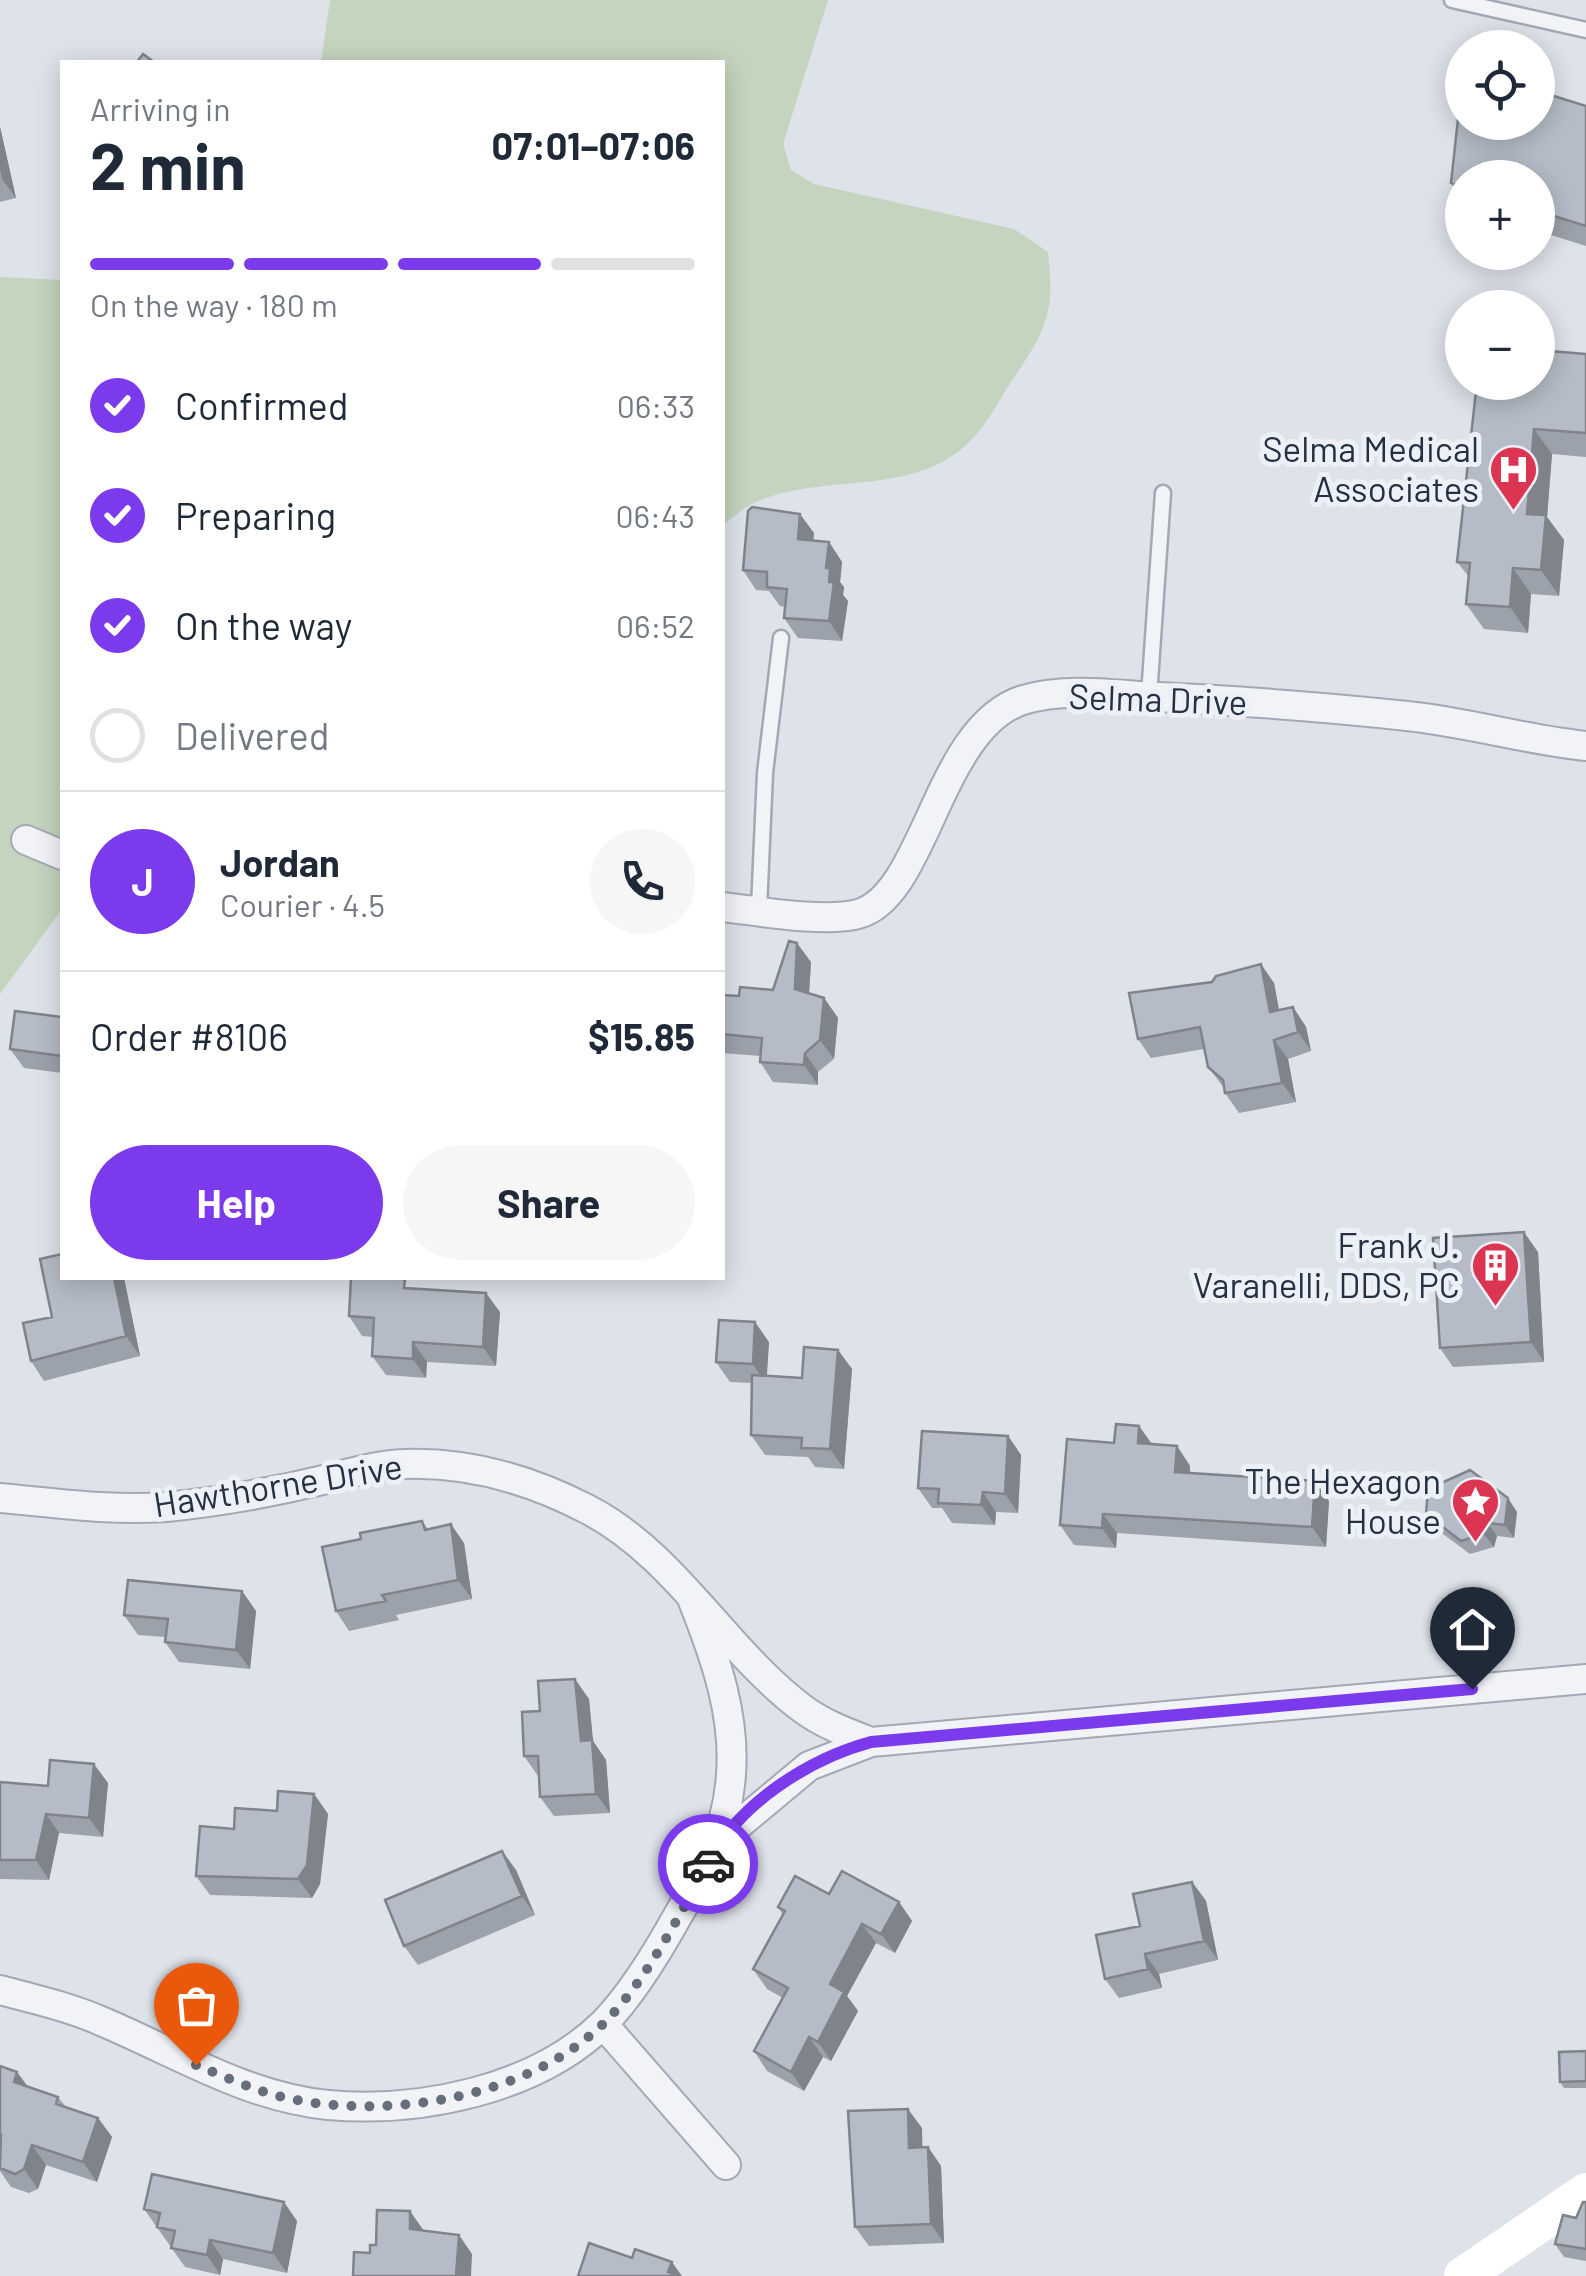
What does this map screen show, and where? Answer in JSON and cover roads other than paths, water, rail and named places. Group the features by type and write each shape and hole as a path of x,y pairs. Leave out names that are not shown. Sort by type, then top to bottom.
{"street":[{"name":"Selma Drive","path":"725,907 825,916 857,915 874,906 927,826 972,734 1006,706 1074,693 1410,716 1586,746"},
{"path":"26,840 60,854"},
{"name":"Hawthorne Drive","path":"0,1498 96,1507 166,1507 404,1464 456,1466 508,1477 593,1512 666,1568 752,1665 806,1712 871,1742"},
{"name":"Hawthorne Drive","path":"0,1990 100,2020 252,2088 330,2105 417,2102 512,2080 572,2048 602,2024 664,1939 719,1841 731,1783 726,1701 693,1601"},
{"name":"Hawthorne Drive","path":"719,1841 809,1766 871,1742 1586,1679"},
{"path":"602,2024 726,2165"},
{"path":"1463,2276 1586,2192"}],"lane":[{"path":"1452,0 1586,30"},
{"path":"1149,696 1164,493"},
{"path":"759,910 765,773 781,638"}],"place":[{"name":"Selma Medical Associates","path":"1514,512"},
{"name":"Frank J. Varanelli, DDS, PC","path":"1495,1308"},
{"name":"The Hexagon House","path":"1476,1544"}]}
